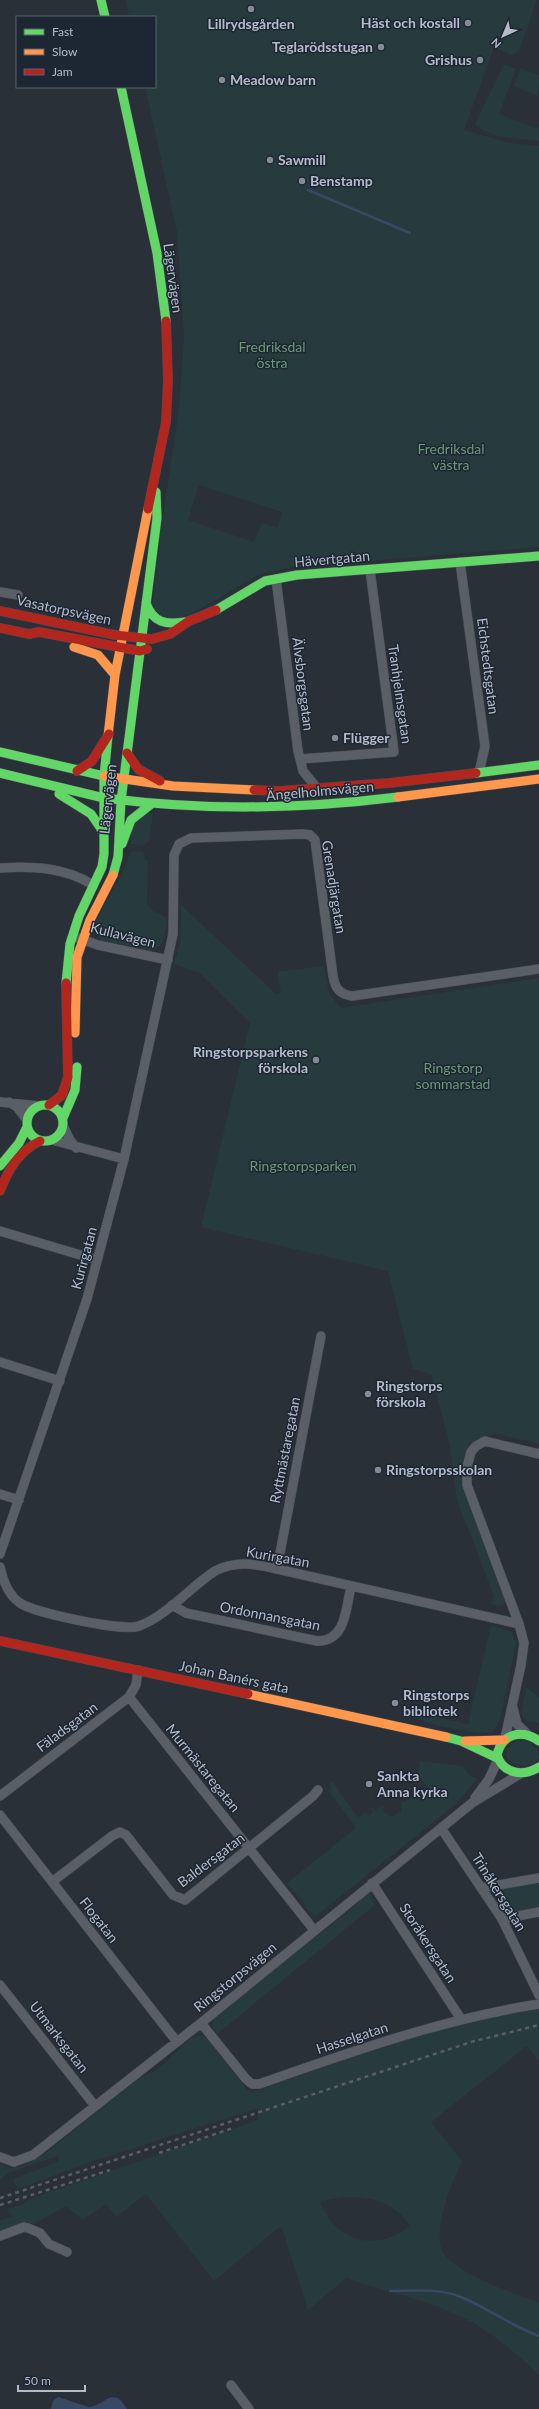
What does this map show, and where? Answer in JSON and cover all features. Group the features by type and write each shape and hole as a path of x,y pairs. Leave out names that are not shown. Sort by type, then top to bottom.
{"main road":[{"path":"102,0 105,16"},
{"name":"Lägervägen","path":"44,1105 62,1095 68,1077 65,1004 67,958 72,936 102,866 104,833 104,776 115,675 166,422 169,385 163,294 158,260 121,88"},
{"name":"Lägervägen","path":"63,1122 77,1079 75,970 82,940 112,874 118,857 121,801 157,518 155,474"},
{"name":"Hävertgatan","path":"142,638 152,639 170,634 188,621 214,611 255,586 276,579 297,575 539,556"},
{"path":"146,602 148,610 159,622 167,625 188,621"},
{"name":"Vasatorpsvägen","path":"0,611 122,636 142,638"},
{"path":"140,651 178,635 214,611"},
{"name":"Vasatorpsvägen","path":"0,628 29,634 39,632 119,651 140,651"},
{"path":"29,634 32,637 93,652 103,659 115,675"},
{"path":"77,771 92,761 109,734"},
{"name":"Ängelholmsvägen","path":"0,752 77,771 124,780 173,786 279,791 316,787 389,783 479,773 539,764"},
{"path":"127,753 138,769 173,786"},
{"path":"0,773 36,782 84,807 94,815 104,833"},
{"name":"Ängelholmsvägen","path":"36,782 104,798 150,806 220,810 295,809 539,780"},
{"path":"118,857 132,820 150,806"},
{"path":"0,1166 23,1146 40,1141 52,1140 60,1135 63,1122 58,1110 44,1105 29,1114 23,1146 0,1191"},
{"path":"27,1124 32,1136 40,1141"},
{"name":"Johan Banérs gata","path":"0,1641 461,1741 497,1759 506,1768 522,1774"},
{"path":"528,1734 539,1731"},
{"name":"Johan Banérs gata","path":"461,1741 504,1739 516,1734 528,1734"},
{"path":"528,1734 539,1740"},
{"path":"497,1759 498,1749 504,1739"},
{"path":"522,1774 539,1767"},
{"path":"522,1774 539,1777"}],"street":[{"name":"Eichstedtsgatan","path":"460,562 485,746 479,773"},
{"name":"Tranhjelmsgatan","path":"300,759 394,752 370,570"},
{"name":"Älvsborgsgatan","path":"276,579 300,759 303,771 316,787"},
{"path":"0,592 18,595"},
{"name":"Grenadjärgatan","path":"168,960 173,934 172,864 179,844 191,838 303,834 310,835 315,840 333,976 335,986 341,992 352,996 539,969"},
{"path":"0,868 36,867 48,869 93,885"},
{"name":"Kullavägen","path":"72,936 82,940 168,960"},
{"name":"Kurirgatan","path":"0,1554 87,1299 124,1159 168,960"},
{"path":"4,1102 44,1105"},
{"path":"4,1102 17,1107 27,1124"},
{"path":"63,1122 70,1140 76,1148"},
{"path":"52,1140 76,1148 124,1159"},
{"path":"0,1231 97,1260"},
{"name":"Ryttmästaregatan","path":"277,1569 322,1336"},
{"path":"0,1362 60,1381"},
{"path":"504,1739 513,1705 524,1651 519,1624 468,1491 467,1467 472,1450 485,1441 539,1454"},
{"path":"0,1494 19,1500"},
{"name":"Kurirgatan","path":"0,1567 6,1586 20,1603 77,1619 132,1628 149,1622 206,1577 223,1567 247,1563 519,1624"},
{"name":"Ordonnansgatan","path":"172,1605 186,1613 317,1641 324,1641 334,1637 340,1630 351,1586"},
{"name":"Fäladsgatan","path":"0,1796 129,1697 136,1685 138,1670"},
{"name":"Murmästaregatan","path":"129,1697 314,1930"},
{"path":"513,1705 517,1724 528,1734"},
{"name":"Ringstorpsvägen","path":"472,1803 489,1779 497,1759"},
{"name":"Ringstorpsvägen","path":"0,2157 9,2162 18,2162 33,2155 201,2023 472,1803 522,1774"},
{"name":"Baldersgatan","path":"52,1882 112,1836 120,1832 126,1835 173,1895 185,1900 314,1796 318,1790"},
{"name":"Flogatan","path":"0,1815 177,2042"},
{"name":"Trinåkersgatan","path":"441,1828 502,1919 539,1995"},
{"path":"481,1888 539,1878"},
{"name":"Storåkersgatan","path":"372,1883 461,2019"},
{"path":"502,1919 539,1912"},
{"name":"Utmarksgatan","path":"0,1985 95,2106"},
{"name":"Hasselgatan","path":"201,2023 246,2079 252,2084 259,2084 385,2041 461,2019 539,2004"},
{"path":"0,2236 24,2227 40,2233 49,2244 67,2252"},
{"path":"230,2385 249,2409"}],"green space":[{"path":"126,0 537,0 519,51 511,55 494,47 464,130 510,143 539,146 539,547 293,567 260,574 186,617 166,621 152,607 163,515 179,409 184,336 177,232 145,88 156,88 156,16 129,16","holes":["199,485 282,512 277,528 262,523 254,542 188,520"]},
{"path":"504,64 516,69 499,114 537,129 539,125 539,141 496,135 480,129 475,124"},
{"path":"521,68 539,75 538,96 514,86"},
{"path":"147,813 153,813 149,841 143,845 130,844 131,828"},
{"path":"131,851 143,852 145,860 148,860 147,904 153,911 167,918 163,942 159,946 153,947 152,951 101,940 94,931 95,922 123,871"},
{"path":"181,905 276,994 281,993 278,972 324,966 329,994 341,1008 539,978 539,1444 494,1433 478,1441 465,1463 507,1598 505,1604 499,1606 491,1604 494,1596 457,1500 450,1445 431,1374 413,1369 388,1271 201,1227 250,1023 200,973 174,964 180,942"},
{"path":"491,1625 511,1632 516,1642 500,1720 497,1727 491,1732 474,1732 438,1725 411,1716 410,1711 468,1724"},
{"path":"526,1687 539,1697 539,1723 527,1722 521,1714"},
{"path":"519,1740 528,1741 538,1750 539,1758 534,1764 518,1765 507,1759 507,1748"},
{"path":"420,1761 463,1766 469,1775 477,1779 455,1805 316,1916 312,1914 287,1883 356,1828 330,1793 331,1780 358,1817 365,1812 369,1816 373,1812 370,1808 372,1807 375,1810 383,1805 384,1812 392,1817 401,1811 402,1803 413,1797 415,1790 418,1790 424,1797 431,1791 418,1775"},
{"path":"539,1881 539,1910 506,1916 494,1901 493,1894 497,1888"},
{"path":"372,1893 370,1898 375,1905 217,2034 213,2028 213,2021 223,2009 353,1908 365,1895"},
{"path":"539,2009 539,2061 527,2046 431,2122 462,2161 453,2181 445,2206 440,2232 440,2243 443,2252 460,2268 487,2282 539,2302 539,2375 501,2341 484,2329 460,2316 428,2303 346,2278 308,2310 282,2228 278,2228 214,2281 146,2194 116,2217 106,2204 83,2220 66,2206 34,2224 26,2222 0,2231 0,2221 12,2216 7,2209 21,2205 30,2199 258,2120 258,2108 88,2163 18,2189 13,2180 31,2171 32,2172 59,2161 58,2156 8,2173 0,2180 0,2164 8,2168 20,2167 42,2156 142,2076 161,2067 186,2042 193,2038 202,2035 208,2040 248,2091 253,2092 394,2042 467,2021","holes":["354,2197 373,2199 390,2206 397,2211 410,2226 383,2239 370,2241 358,2239 346,2234 336,2226 327,2215 319,2201"]}],"water":[{"path":"58,2397 89,2407 95,2406 113,2397 118,2398 127,2409 51,2409 53,2401"}],"waterway":[{"path":"308,190 410,233"},
{"path":"390,2291 435,2291 453,2294 471,2301 539,2336"}],"railway":[{"path":"0,2198 471,2042 539,2025"},
{"path":"159,2153 233,2128"},
{"path":"0,2205 110,2170"}],"traffic: fast":[{"path":"101,0 105,16"},
{"path":"121,88 157,253 166,321"},
{"path":"113,875 118,857 121,801 157,518 156,492"},
{"path":"216,610 265,581 297,575 539,556"},
{"path":"146,603 152,615 156,619 166,623 185,622"},
{"path":"66,983 70,944 79,916 102,867 104,854 104,776 108,736"},
{"path":"0,752 104,776"},
{"path":"476,773 539,765"},
{"path":"0,773 104,798"},
{"path":"59,794 91,814 104,833"},
{"path":"113,799 149,803 220,807 256,807 326,804 398,797"},
{"path":"122,844 131,820 150,805"},
{"path":"63,1118 75,1090 77,1067"},
{"path":"49,1105 58,1110 62,1116 63,1123 62,1130 58,1136 49,1141 41,1141 32,1136 28,1130 27,1119 32,1110 38,1106 49,1105"},
{"path":"0,1166 19,1143 27,1127"},
{"path":"539,1741 526,1735 514,1735 503,1742 497,1755 504,1766 514,1772 527,1772 539,1767"},
{"path":"446,1737 461,1741 497,1758"}],"traffic: slow":[{"path":"108,736 115,675 148,509"},
{"path":"74,647 98,655 115,675"},
{"path":"104,776 173,786 254,790"},
{"path":"398,797 539,779"},
{"path":"75,1033 77,957 90,920 113,875"},
{"path":"248,1694 446,1737"},
{"path":"465,1741 504,1740"}],"traffic: jam":[{"path":"148,509 166,422 168,380 166,321"},
{"path":"0,611 115,635 152,639 170,634 189,621 216,610"},
{"path":"0,628 29,634 39,632 140,651 147,649"},
{"path":"77,771 92,761 109,734"},
{"path":"127,753 138,769 160,781"},
{"path":"254,790 279,791 389,783 476,773"},
{"path":"49,1105 62,1095 68,1077 66,983"},
{"path":"0,1191 15,1162 26,1150 40,1141"},
{"path":"0,1641 248,1694"}],"place":[{"name":"Lillrydsgården","path":"251,9"},
{"name":"Häst och kostall","path":"468,23"},
{"name":"Teglarödsstugan","path":"381,47"},
{"name":"Grishus","path":"480,60"},
{"name":"Meadow barn","path":"222,80"},
{"name":"Sawmill","path":"270,160"},
{"name":"Benstamp","path":"302,181"},
{"name":"Flügger","path":"335,738"},
{"name":"Ringstorpsparkens förskola","path":"316,1060"},
{"name":"Ringstorps förskola","path":"368,1394"},
{"name":"Ringstorpsskolan","path":"378,1470"},
{"name":"Ringstorps bibliotek","path":"395,1703"},
{"name":"Sankta Anna kyrka","path":"369,1784"}],"park label":[{"name":"Fredriksdal östra","path":"272,356"},
{"name":"Fredriksdal västra","path":"451,458"},
{"name":"Ringstorp sommarstad","path":"453,1076"},
{"name":"Ringstorpsparken","path":"303,1166"}]}
